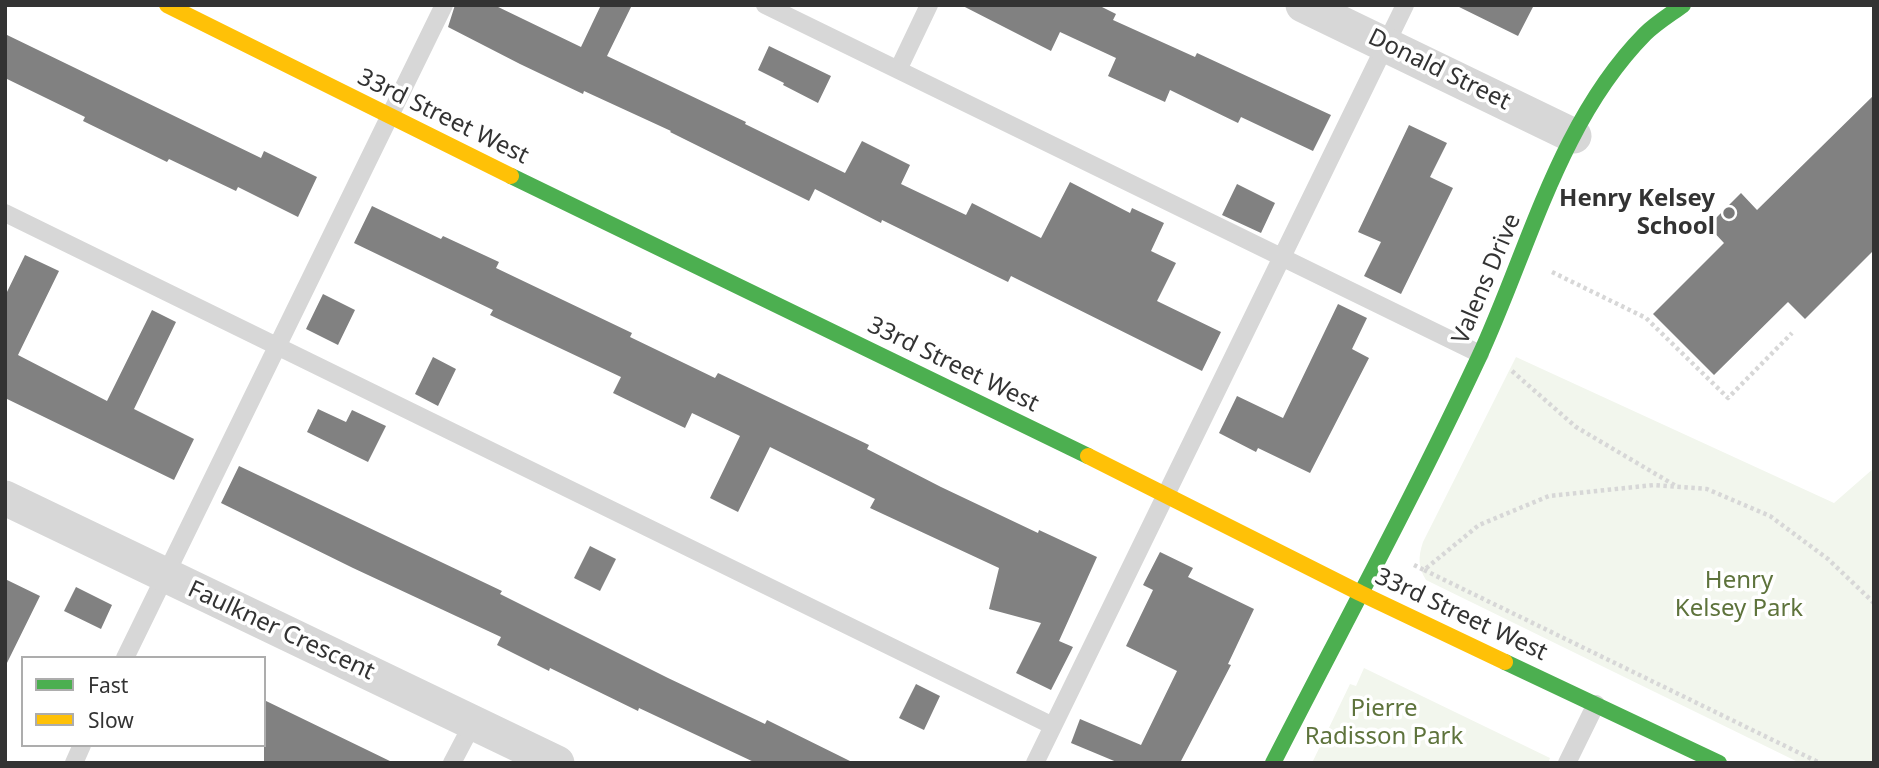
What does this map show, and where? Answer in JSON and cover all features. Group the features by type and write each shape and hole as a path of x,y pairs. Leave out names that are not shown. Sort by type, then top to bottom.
{"main road":[{"name":"Valens Drive","path":"1360,593 1480,354 1574,135 1620,62 1638,40 1658,21 1683,5"},
{"name":"33rd Street West","path":"180,8 390,117 1166,494 1360,593 1719,763"},
{"path":"1273,763 1360,593"}],"street":[{"name":"Donald Street","path":"1303,5 1574,135"},
{"name":"Faulkner Crescent","path":"5,498 550,761"}],"lane":[{"path":"126,656 444,5"},
{"path":"765,5 1480,354"},
{"path":"898,70 929,5"},
{"path":"1035,763 1405,5"},
{"path":"5,213 1053,726"},
{"path":"1567,763 1597,704"},
{"path":"452,763 474,723"},
{"path":"74,763 81,747"}],"path":[{"path":"1551,271 1646,318 1728,398 1792,333"},
{"path":"1505,365 1576,427 1676,486"},
{"path":"1424,570 1479,525 1549,496 1654,485 1676,486 1707,489 1770,516 1828,559 1874,603"},
{"path":"1383,550 1820,763"}],"green space":[{"name":"Henry Kelsey Park","path":"1516,357 1834,503 1874,468 1874,763 1800,763 1426,580 1420,562 1423,542"},
{"name":"Pierre Radisson Park","path":"1364,668 1550,758 1548,763 1312,763 1350,684 1356,686"}],"building":[{"path":"455,5 494,5 581,47 601,5 632,5 607,56 845,173 862,141 910,165 901,184 966,215 972,203 1041,238 1070,182 1130,213 1132,208 1164,223 1151,251 1176,263 1157,301 1221,332 1202,371 1011,276 1008,282 815,189 809,201 671,131 520,64 448,27"},
{"path":"961,5 1098,5 1116,14 1113,20 1195,57 1197,53 1331,115 1313,151 1241,117 1238,123 1170,90 1165,102 1108,76 1116,58 1060,32 1051,51"},
{"path":"1455,5 1534,5 1518,36"},
{"path":"5,34 261,158 264,151 317,177 298,217 238,187 236,191 169,159 167,162 83,121 85,117 5,78"},
{"path":"769,46 831,76 818,103 758,70"},
{"path":"1874,95 1874,250 1805,319 1788,302 1714,375 1653,314 1724,243 1708,226 1741,193 1757,210"},
{"path":"1409,125 1447,143 1430,177 1453,188 1401,294 1364,276 1381,242 1358,232"},
{"path":"1237,184 1275,203 1261,233 1222,215"},
{"path":"372,206 441,239 443,236 499,262 496,268 632,333 630,337 715,378 718,373 869,445 867,449 941,487 1038,533 1039,530 1097,557 1059,641 1073,647 1051,690 1016,673 1041,623 989,609 999,568 870,508 875,499 770,447 738,512 710,498 740,436 692,413 685,428 613,393 621,377 490,315 493,310 354,243"},
{"path":"25,255 59,271 18,355 107,401 152,310 176,322 134,409 194,439 174,480 5,398 5,296"},
{"path":"323,294 355,310 338,345 306,329"},
{"path":"1338,304 1367,318 1352,349 1369,358 1310,473 1258,448 1256,452 1219,433 1237,396 1283,418"},
{"path":"433,357 456,369 438,406 415,394"},
{"path":"318,409 346,422 352,410 386,426 368,462 307,432"},
{"path":"239,466 502,591 500,594 668,678 765,724 767,720 854,763 756,763 639,708 638,711 550,668 549,671 497,645 501,637 221,503"},
{"path":"590,546 616,559 600,591 574,578"},
{"path":"1160,552 1193,568 1188,577 1254,609 1228,664 1231,665 1181,761 1183,763 1119,763 1071,743 1080,719 1141,745 1177,671 1126,646 1153,590 1143,585"},
{"path":"5,579 40,596 5,667"},
{"path":"76,587 112,605 101,629 64,611"},
{"path":"916,684 940,696 924,730 899,718"},
{"path":"266,701 394,763 264,763"}],"traffic: fast":[{"path":"1273,763 1455,408 1497,316 1548,188 1568,146 1615,68 1649,30 1683,5"},
{"path":"511,176 1088,456"},
{"path":"1505,662 1719,763"}],"traffic: slow":[{"path":"167,5 511,176"},
{"path":"1088,456 1360,593 1505,662"}],"place":[{"name":"Henry Kelsey School","path":"1729,213"}]}
